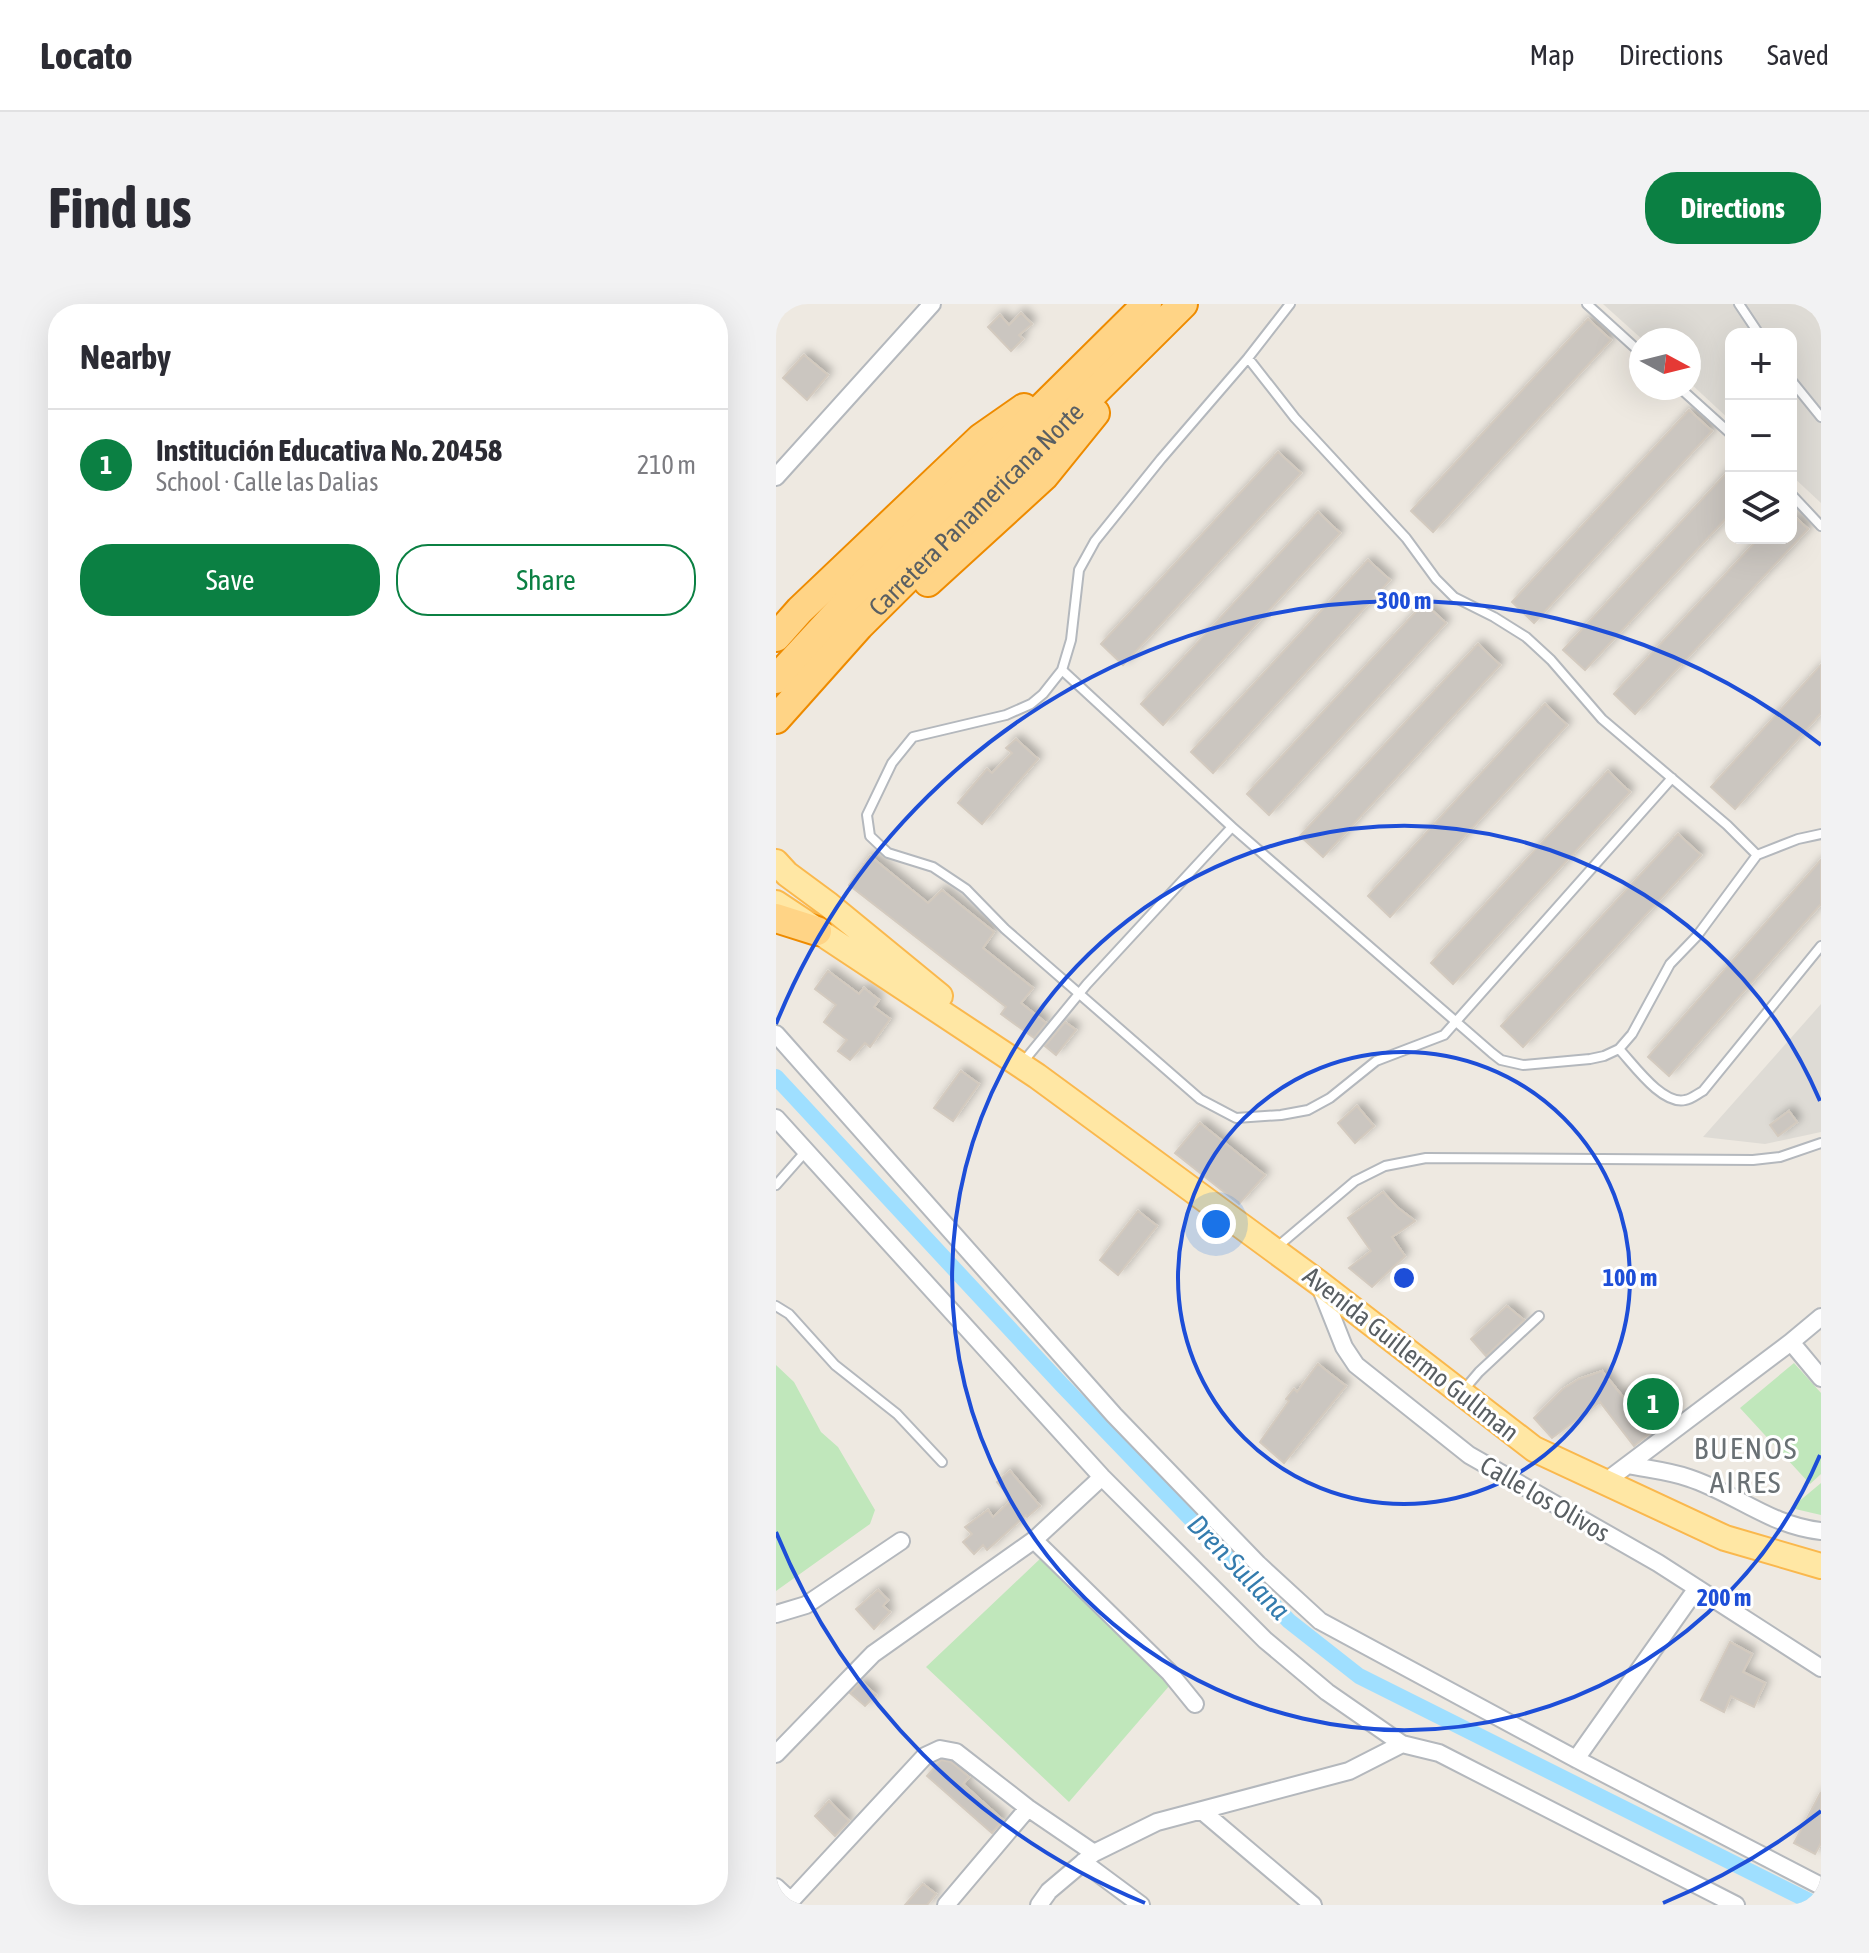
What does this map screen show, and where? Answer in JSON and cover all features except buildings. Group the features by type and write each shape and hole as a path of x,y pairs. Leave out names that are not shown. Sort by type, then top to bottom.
{"highway":[{"name":"Carretera Panamericana Norte","path":"776,679 864,584 1147,304"},
{"name":"Carretera Panamericana Norte","path":"776,719 868,617 1183,304"},
{"path":"776,742 864,640 1044,476 1096,411 1132,356"},
{"path":"776,637 800,610 981,438 1090,361"},
{"path":"776,918 817,931"}],"main road":[{"name":"Avenida Guillermo Gullman","path":"776,862 1029,1070"},
{"name":"Avenida Guillermo Gullman","path":"776,903 1029,1070 1319,1283 1534,1449 1725,1538 1821,1566"}],"street":[{"path":"776,477 932,304"},
{"path":"776,1034 1114,1415 1258,1564 1320,1621 1821,1886"},
{"path":"776,1118 1102,1477 1265,1640 1327,1692 1402,1744 1439,1753 1736,1905"},
{"name":"Calle los Olivos","path":"1319,1283 1344,1347 1356,1365 1469,1455 1697,1588 1821,1668"},
{"path":"1605,1482 1821,1317"},
{"path":"1791,1342 1821,1378"},
{"path":"1628,1465 1689,1478 1778,1521 1821,1531"},
{"path":"776,1754 873,1654 1034,1540 1102,1477"},
{"path":"1034,1540 1169,1672 1195,1704"},
{"path":"776,1614 806,1605 901,1541"},
{"path":"1576,1759 1697,1588"},
{"path":"1039,1905 1049,1891 1088,1857 1149,1825 1349,1771 1402,1744"},
{"path":"776,1887 797,1901 925,1756 946,1749 956,1752 1028,1808 1141,1905"},
{"path":"946,1905 1028,1808"},
{"path":"1202,1811 1313,1905"}],"lane":[{"path":"1290,304 1095,541 1079,570 1071,640 1062,670 1031,704 1006,715 913,737 892,763 867,815 870,836 888,853 933,867 966,889 1005,929 1200,1099 1236,1118 1281,1115 1308,1110 1330,1098 1376,1061 1444,1035 1672,778"},
{"path":"1587,304 1629,342"},
{"path":"1739,304 1755,328"},
{"path":"1248,358 1295,418 1406,538 1436,579 1454,597 1526,637 1551,660 1602,719 1727,825 1757,855"},
{"path":"1797,387 1821,417"},
{"path":"1693,400 1725,429"},
{"path":"1797,500 1821,526"},
{"path":"1062,670 1232,827 1501,1060 1510,1063 1523,1065 1590,1059 1619,1049 1632,1034 1670,964 1697,936 1757,855 1798,839 1821,834"},
{"path":"1029,1070 1079,993 1232,827"},
{"path":"1619,1049 1661,1094 1676,1101 1689,1100 1703,1091 1821,946"},
{"path":"1274,1250 1355,1181 1385,1166 1413,1160 1482,1157 1753,1160 1780,1157 1821,1143"},
{"path":"776,1185 806,1151"},
{"path":"776,1306 789,1314 835,1365 897,1414 942,1462"},
{"path":"1461,1393 1539,1316"}],"shaded area":[{"path":"1603,304 1821,304 1821,503 1797,481 1797,328 1725,328 1725,415 1701,393 1701,328 1630,328"},
{"path":"1821,1004 1821,1132 1765,1144 1703,1137"}],"green space":[{"path":"1794,1363 1821,1393 1821,1474 1810,1484 1740,1408"},
{"path":"776,1365 794,1382 821,1432 838,1447 875,1510 870,1524 776,1591"},
{"path":"1821,1483 1821,1515 1791,1508"},
{"path":"1042,1557 1170,1685 1069,1802 926,1667"}],"waterway":[{"name":"Dren Sullana","path":"776,1077 1062,1385 1289,1621 1359,1676 1817,1905"}],"place":[{"name":"Institución Educativa No. 20458","path":"1653,1404"}],"district":[{"name":"BUENOS AIRES","path":"1746,1466"}]}
